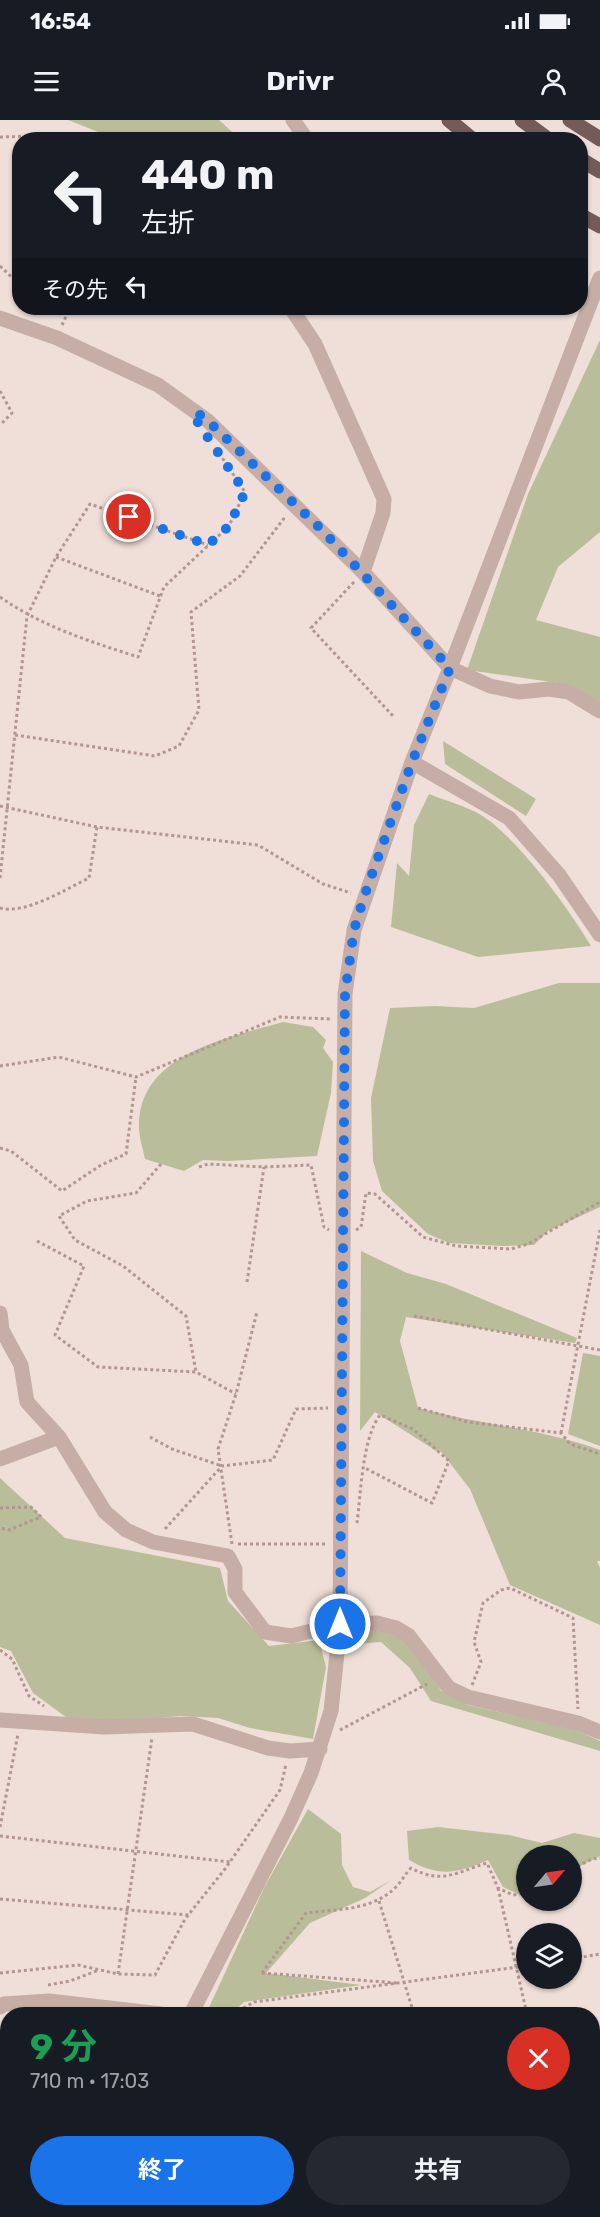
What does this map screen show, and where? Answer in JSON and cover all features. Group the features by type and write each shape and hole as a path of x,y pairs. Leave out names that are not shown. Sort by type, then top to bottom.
{"main road":[{"path":"449,120 463,132"},
{"path":"522,120 538,132"},
{"path":"570,120 600,139"}],"street":[{"path":"588,309 600,278"},
{"path":"296,315 315,344 384,499 383,513 363,572"},
{"path":"195,2007 291,1818 322,1744 336,1686 340,1624 345,994 354,930 412,762 586,315"},
{"path":"0,318 57,338 167,391 208,421 296,504 363,572 450,668 490,686 519,692 549,689 569,692 600,711"},
{"path":"412,762 509,818 559,875 600,934"},
{"path":"0,1313 3,1330 21,1365 27,1402 60,1437 105,1512 126,1530 153,1542 228,1557 235,1569 236,1592 266,1632 291,1636 340,1624 377,1623 396,1628 409,1636 449,1688 468,1697 578,1723 600,1732"},
{"path":"0,1459 60,1437"},
{"path":"0,1720 104,1727 193,1724 248,1743 290,1751 322,1744"},
{"path":"0,2007 4,2004 49,2001 101,2007"}],"path":[{"path":"0,266 12,277"},
{"path":"57,338 67,315"},
{"path":"0,391 12,413 0,424"},
{"path":"0,597 27,616 68,634 138,657 164,587 229,526 245,492 218,452"},
{"path":"0,878 27,616 56,557 90,504 208,545"},
{"path":"15,735 155,756 178,746 199,710 191,612 240,576 296,504"},
{"path":"56,557 160,596"},
{"path":"363,572 311,628 393,716"},
{"path":"0,806 97,827 258,845 323,884 364,897"},
{"path":"0,908 11,911 49,897 89,878 97,827"},
{"path":"0,1066 59,1057 136,1077 280,1017 345,1020"},
{"path":"0,1148 11,1151 62,1191 101,1165 126,1154 136,1077"},
{"path":"161,1164 136,1193 87,1201 59,1216 75,1240 123,1266 186,1316 196,1372"},
{"path":"199,1167 208,1164 264,1167 311,1165 324,1227 343,1237 361,1227 366,1193 375,1194 390,1205 423,1237 456,1246 511,1249 528,1244 600,1202"},
{"path":"247,1282 264,1167"},
{"path":"561,1433 600,1230"},
{"path":"37,1241 84,1266 55,1335 98,1367 196,1372 236,1394"},
{"path":"257,1312 236,1394 218,1449 232,1544 340,1544"},
{"path":"414,1316 600,1350"},
{"path":"150,1437 172,1449 222,1466 273,1460 296,1409 342,1408"},
{"path":"418,1408 468,1422 561,1433 570,1444 600,1454"},
{"path":"356,1531 365,1468 372,1425 380,1415 413,1430 449,1461 432,1503 365,1468"},
{"path":"153,1542 222,1466"},
{"path":"0,1508 31,1507 41,1516 9,1530 0,1528"},
{"path":"468,1697 481,1662 474,1642 483,1603 501,1590 510,1588 573,1618 578,1723"},
{"path":"0,1650 12,1659 29,1696 44,1706"},
{"path":"322,1744 442,1678"},
{"path":"0,1827 20,1722"},
{"path":"118,1974 154,1724"},
{"path":"0,1973 78,1965 118,1974 155,1975 189,1915 230,1862 280,1790 290,1751"},
{"path":"0,1836 230,1862"},
{"path":"582,1864 600,1858"},
{"path":"405,1984 262,1973 306,1913 356,1908 379,1901 398,1886 411,1868 435,1878 449,1877 487,1863 498,1888 525,2007"},
{"path":"498,1888 516,1895"},
{"path":"0,1899 189,1915"},
{"path":"379,1901 412,2007"},
{"path":"582,1957 600,1954"},
{"path":"245,2007 254,2002 405,1984 515,1967"}],"green space":[{"path":"68,120 219,120 232,132 98,132"},
{"path":"600,340 600,532 558,567 536,620 600,637 600,704 559,683 467,670 528,494"},
{"path":"443,741 536,799 526,816 445,764"},
{"path":"429,794 462,806 495,825 526,856 570,913 591,946 478,957 391,927 397,863 409,876 414,825"},
{"path":"559,983 600,983 600,1207 548,1231 534,1245 449,1243 428,1234 382,1191 373,1161 371,1098 390,1008 435,1006 474,1008"},
{"path":"283,1022 313,1027 326,1040 323,1048 333,1062 331,1093 317,1156 228,1161 203,1160 184,1171 145,1159 139,1127 143,1102 153,1082 169,1066 213,1043"},
{"path":"361,1251 407,1273 446,1284 577,1338 575,1343 406,1317 400,1341 418,1408 555,1437 600,1450 600,1561 597,1561 600,1568 600,1625 510,1585 470,1489 439,1449 438,1452 375,1412 360,1431"},
{"path":"583,1353 600,1356 600,1446 568,1434"},
{"path":"0,1478 65,1538 220,1568 228,1601 269,1646 319,1640 326,1667 313,1739 250,1728 218,1718 181,1716 126,1721 70,1720 33,1693 11,1651 0,1647"},
{"path":"379,1628 402,1637 424,1662 441,1691 468,1705 574,1729 600,1741 600,1751 431,1701 410,1668 381,1642 354,1644 355,1630"},
{"path":"308,1809 341,1834 342,1865 353,1887 370,1892 390,1881 365,1898 310,1923 266,1973 361,1985 244,2002 239,2007 209,2007 264,1888"},
{"path":"438,1827 509,1835 542,1843 574,1833 600,1838 600,1856 582,1865 582,1845 516,1845 516,1893 503,1887 488,1860 448,1872 429,1869 409,1860 407,1831"}],"route":[{"path":"129,517 208,545 229,526 245,492 198,423 195,411 308,516 363,572 450,668 412,762 364,897 354,930 345,994 340,1624"}]}
